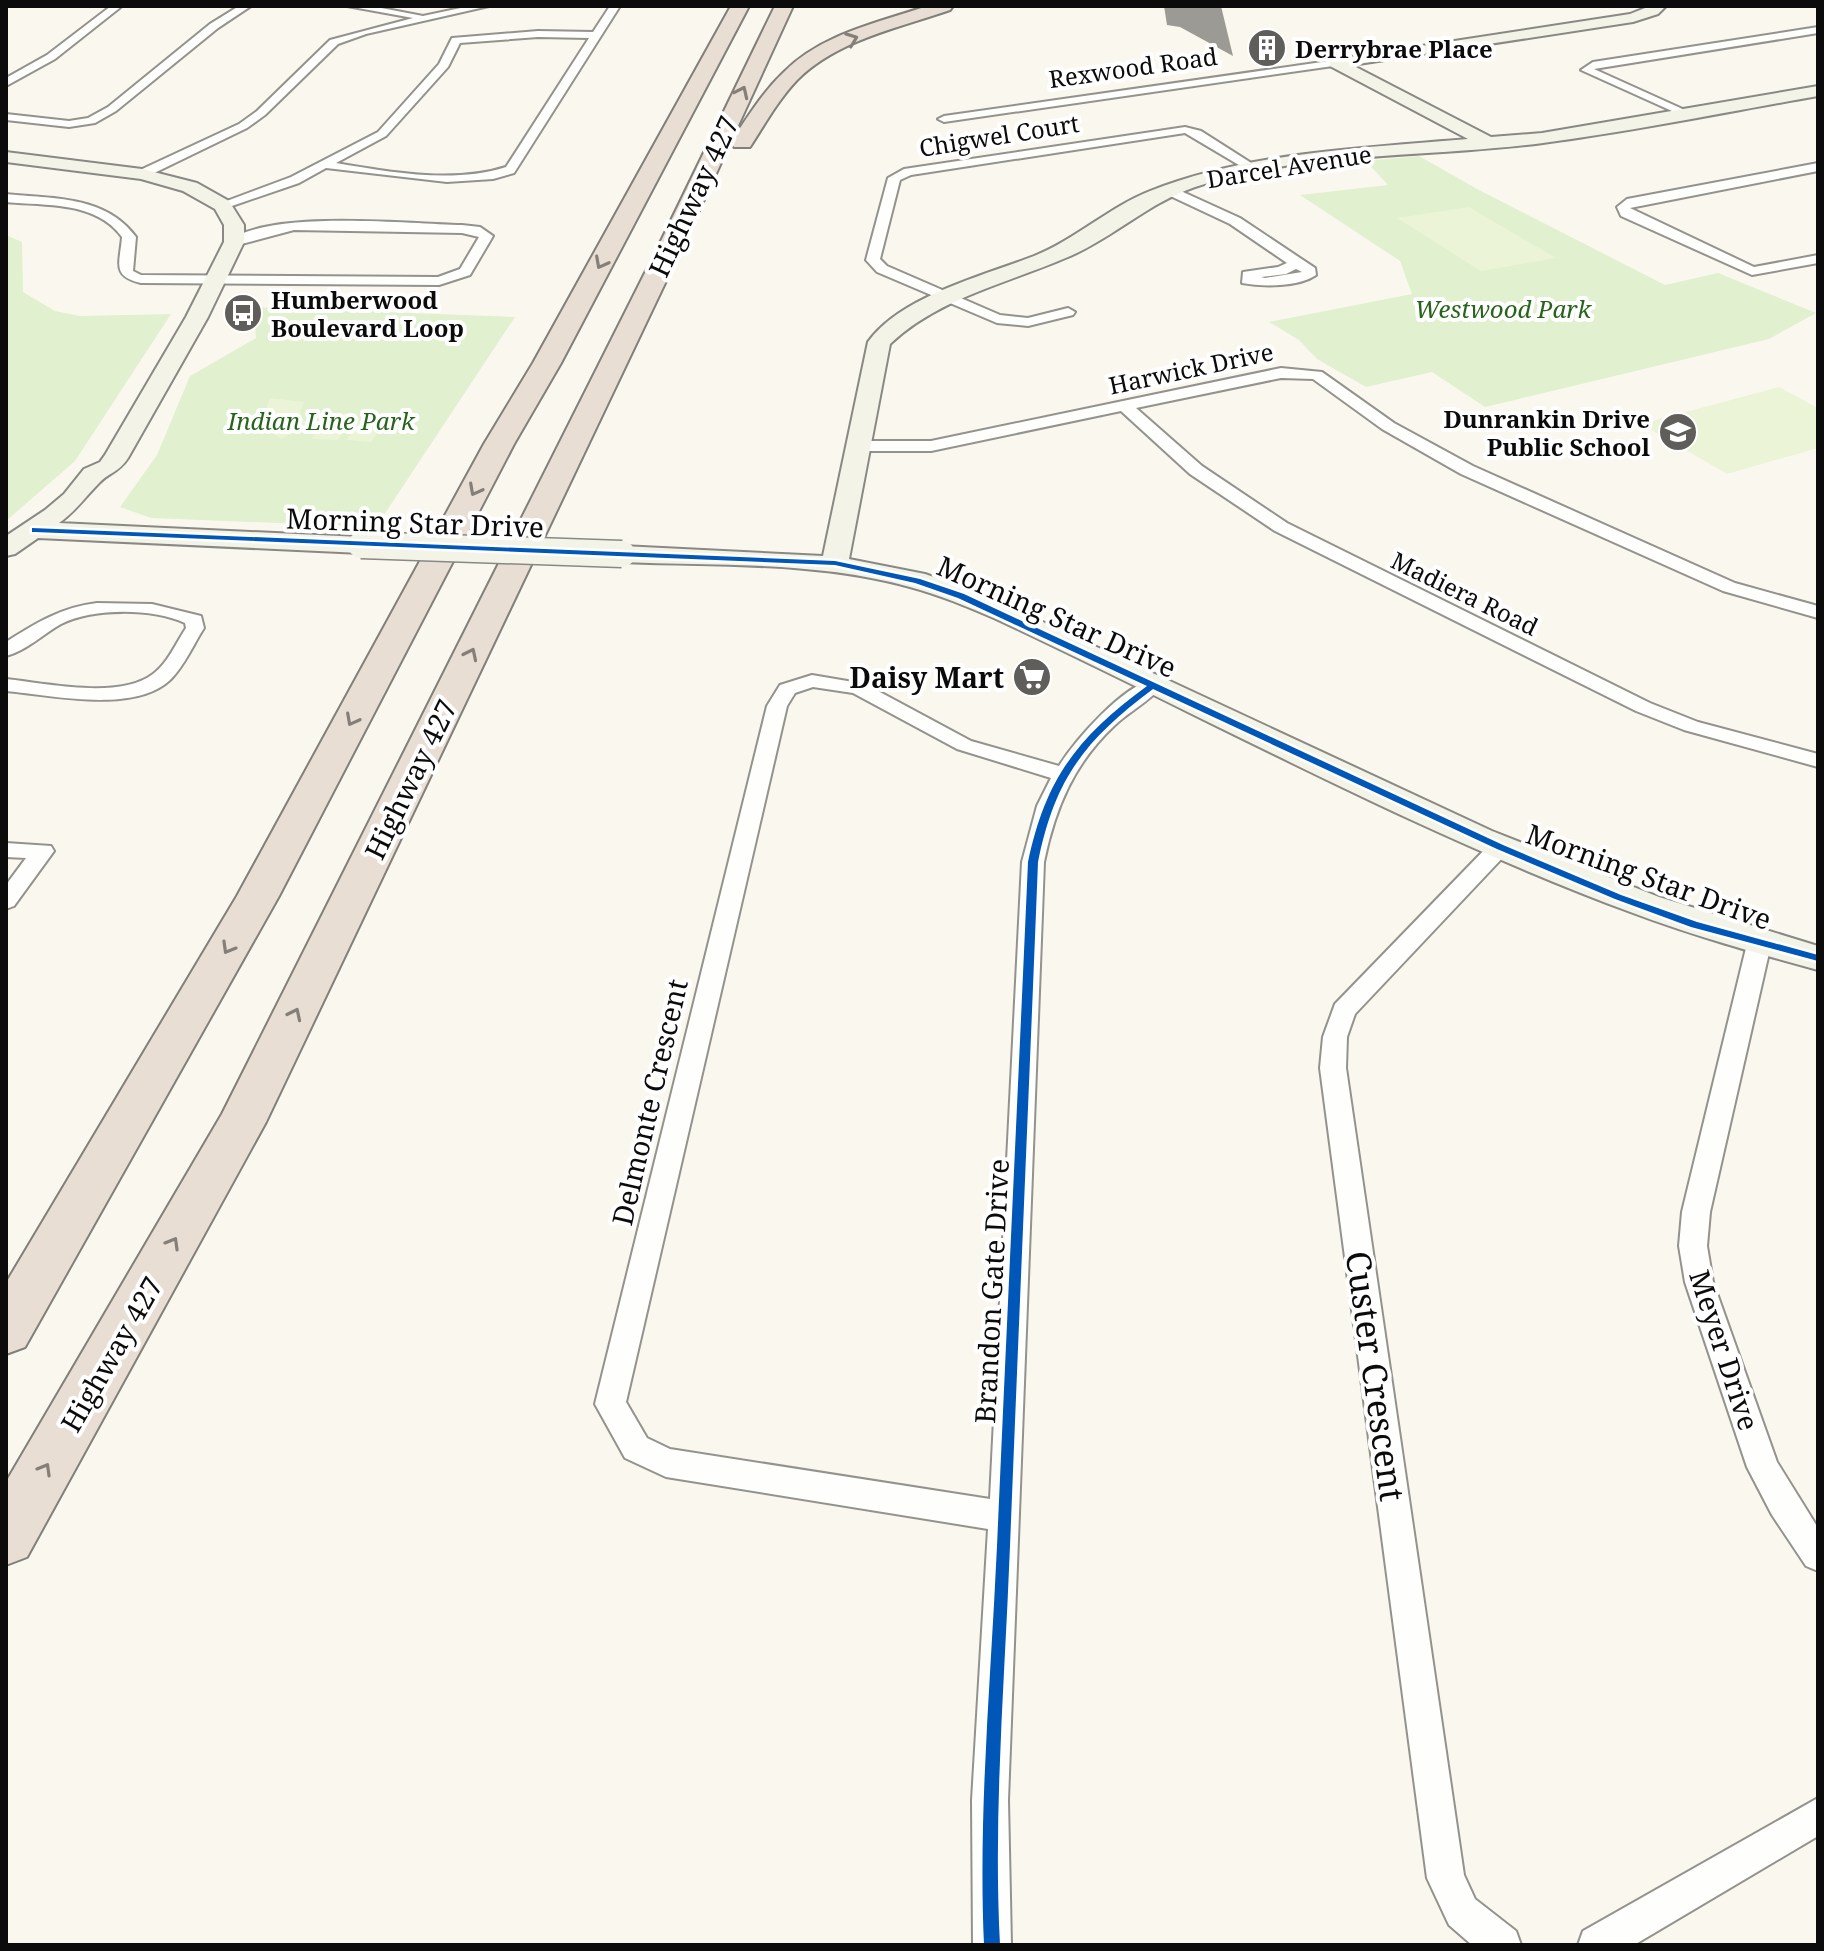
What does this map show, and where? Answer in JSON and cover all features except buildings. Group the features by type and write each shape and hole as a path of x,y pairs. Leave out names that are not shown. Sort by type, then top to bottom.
{"highway":[{"name":"Highway 427","path":"6,1331 258,896 499,444 740,6"},
{"name":"Highway 427","path":"6,1537 242,1122 674,239 784,6"},
{"path":"674,239 783,83 800,66 852,39 944,6"},
{"path":"638,194 642,168 694,46"}],"street":[{"path":"6,83 51,57 117,6"},
{"path":"6,117 69,124 91,121 112,109 214,26 246,6"},
{"path":"352,6 429,19 450,32 596,35"},
{"path":"142,174 243,126 261,113 334,42 363,32 484,6"},
{"path":"327,165 403,175 473,177 503,174 510,170 615,6"},
{"name":"Rexwood Road","path":"944,119 1633,18 1659,6"},
{"path":"1683,113 1586,70 1593,65 1818,30"},
{"path":"222,205 269,190 327,165 382,134 444,65 450,32"},
{"path":"1336,63 1489,143"},
{"name":"Darcel Avenue","path":"835,563 879,342 900,322 944,298 1065,251 1134,207 1168,190 1253,168 1340,155 1558,135 1818,91"},
{"name":"Chigwel Court","path":"1068,312 1028,322 1009,322 944,298 882,269 873,260 892,180 901,173 1185,130 1197,133 1253,168"},
{"path":"6,157 142,174 190,187 222,205 234,234 197,317 146,410 109,467 110,475 6,564"},
{"path":"1818,167 1627,203 1623,207 1626,213 1752,271 1818,259"},
{"path":"1168,190 1235,221 1296,263"},
{"path":"6,198 89,208 116,220 129,237 126,271 129,276 151,279 439,281 465,272 486,236 475,230 462,229 306,226 234,234"},
{"name":"Harwick Drive","path":"856,446 931,446 1281,373 1317,375 1388,426 1467,470 1729,587 1818,612"},
{"name":"Madiera Road","path":"1124,406 1219,487 1319,548 1643,707 1691,726 1818,761"},
{"path":"6,548 45,530"},
{"name":"Morning Star Drive","path":"45,530 835,563 937,587 1500,847 1618,897 1759,944 1818,958"},
{"path":"6,650 59,619 84,609 175,613 194,620 195,628 164,674 144,688 112,693 6,685"},
{"name":"Delmonte Crescent","path":"1004,1516 666,1463 636,1448 610,1404 777,706 787,689 812,681 858,688 964,745 1062,774"},
{"name":"Brandon Gate Drive","path":"992,1945 988,1882 990,1767 999,1654 1033,862 1041,820 1062,774 1085,743 1129,702 1153,685"},
{"name":"Custer Crescent","path":"1500,847 1344,1010 1335,1037 1333,1068 1446,1878 1462,1912 1502,1945"},
{"path":"6,850 43,851 6,901"},
{"name":"Meyer Drive","path":"1759,944 1696,1212 1693,1246 1699,1282 1763,1467 1783,1504 1818,1555"},
{"path":"1597,1945 1818,1816"}],"green space":[{"name":"Westwood Park","path":"1419,156 1665,285 1718,273 1816,313 1769,339 1485,407 1432,372 1366,387 1317,359 1299,340 1269,322 1412,294 1400,261 1300,195 1388,185 1366,161"},
{"path":"1469,207 1556,258 1481,271 1397,218"},
{"path":"6,235 22,242 23,292 55,311 80,316 171,314 75,461 6,521"},
{"name":"Indian Line Park","path":"228,306 515,317 376,527 151,518 120,507 157,455 190,376 256,338 254,319"},
{"path":"1779,387 1818,408 1818,448 1727,474 1641,424"},
{"path":"270,398 304,402 299,416 309,424 281,439 266,429 262,419"},
{"path":"331,413 357,414 338,440 312,439"},
{"path":"365,414 390,415 371,442 346,440"}],"cycle path":[{"path":"35,530 835,563 917,581 961,596 1500,847 1618,897 1694,925 1818,958"},
{"path":"992,1945 990,1800 1033,862 1048,806 1073,760 1108,721 1153,685"}],"place":[{"name":"Derrybrae Place","path":"1267,48"},
{"name":"Humberwood Boulevard Loop","path":"243,313"},
{"name":"Dunrankin Drive Public School","path":"1678,432"},
{"name":"Daisy Mart","path":"1032,677"}]}
